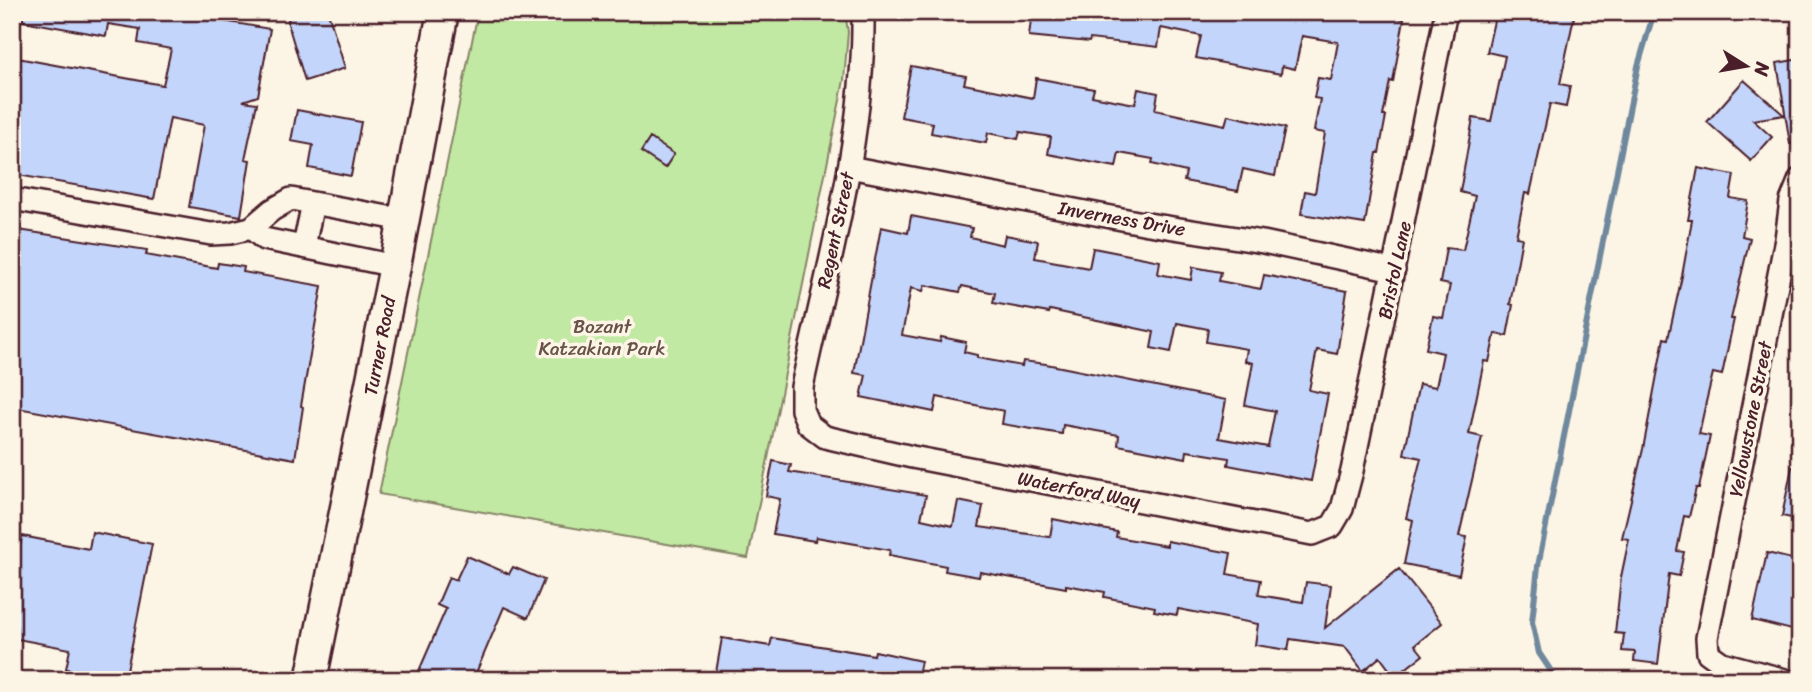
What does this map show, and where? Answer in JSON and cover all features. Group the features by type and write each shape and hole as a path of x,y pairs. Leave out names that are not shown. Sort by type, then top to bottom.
{"main road":[{"name":"Turner Road","path":"311,680 395,266 443,12"}],"street":[{"name":"Regent Street","path":"825,437 808,424 802,410 802,387 849,167 863,50 863,12"},
{"name":"Bristol Lane","path":"1332,526 1342,509 1352,471 1446,12"},
{"name":"Inverness Drive","path":"849,167 1148,224 1262,242 1394,270"},
{"name":"Yellowstone Street","path":"1785,680 1723,663 1708,653 1707,638 1786,239 1791,201 1800,179"},
{"path":"12,199 211,234 251,228 272,209 290,199 404,220"},
{"path":"304,246 313,204"},
{"path":"251,228 264,239 395,266"},
{"name":"Waterford Way","path":"825,437 912,457 1312,534 1332,526"}],"green space":[{"name":"Bozant Katzakian Park","path":"478,12 845,12 848,32 844,80 748,558 379,494"}],"building":[{"path":"23,12 225,12 223,21 270,29 258,96 243,101 257,103 245,159 250,160 241,216 189,207 204,125 170,118 154,199 12,174 12,57 163,85 171,49 138,43 140,29 108,24 106,36 23,21"},
{"path":"289,12 328,12 345,68 305,81 288,24"},
{"path":"1032,12 1285,12 1314,18 1315,12 1370,12 1404,19 1393,82 1390,81 1383,116 1386,116 1365,224 1301,214 1305,191 1315,193 1325,133 1314,131 1320,99 1314,98 1318,78 1331,80 1338,42 1302,36 1295,69 1282,66 1281,74 1196,58 1201,36 1161,28 1158,47 1090,39 1089,42 1029,36"},
{"path":"1496,12 1575,12 1560,84 1570,86 1566,107 1550,104 1530,194 1525,193 1516,237 1522,238 1507,336 1495,334 1489,362 1484,361 1469,434 1482,437 1459,536 1467,537 1459,575 1404,564 1413,520 1406,518 1421,458 1404,454 1419,384 1436,387 1443,353 1426,349 1433,316 1443,318 1450,285 1440,283 1446,248 1463,250 1475,196 1460,192 1473,118 1491,121 1505,56 1487,52"},
{"path":"1800,59 1800,143 1790,144 1777,63"},
{"path":"911,66 966,76 964,84 1033,98 1036,78 1094,89 1092,96 1135,104 1138,89 1158,93 1155,110 1225,125 1228,115 1285,128 1275,176 1243,169 1238,191 1184,181 1186,172 1152,164 1153,159 1119,153 1116,167 1048,154 1051,137 1020,132 1018,139 988,133 986,143 931,133 933,123 901,117"},
{"path":"1744,80 1784,115 1753,120 1772,137 1751,161 1707,122"},
{"path":"297,110 361,122 351,176 309,168 313,145 291,141"},
{"path":"650,138 674,154 665,168 641,152"},
{"path":"1698,168 1734,175 1730,198 1748,201 1742,236 1750,238 1731,319 1734,319 1722,375 1713,373 1699,434 1710,436 1699,488 1696,488 1689,517 1684,516 1677,551 1684,552 1679,576 1669,574 1658,664 1634,661 1635,652 1622,651 1624,634 1615,633 1621,577 1629,539 1622,538 1643,449 1664,338 1668,339 1682,276 1692,220 1688,220"},
{"path":"911,216 972,228 970,237 1003,245 1005,235 1038,241 1035,258 1089,268 1093,248 1160,261 1158,274 1191,280 1193,267 1221,272 1219,281 1261,289 1264,275 1347,291 1337,354 1317,350 1309,390 1328,394 1311,481 1228,465 1229,458 1187,451 1186,458 1118,445 1119,435 1063,425 1062,434 1002,424 1004,411 937,397 934,412 861,397 866,375 854,373 881,227 908,233","holes":["925,285 960,292 962,286 995,293 993,303 1049,313 1050,310 1154,332 1151,348 1171,352 1177,323 1208,329 1206,342 1247,349 1245,361 1253,363 1245,405 1275,411 1268,447 1219,438 1226,400 1046,364 1023,361 1022,366 977,358 977,355 964,352 966,342 941,337 940,342 902,335 911,288 923,291"]},
{"path":"12,229 147,250 146,255 217,268 218,263 244,267 243,272 322,286 301,406 295,459 12,407 12,377 17,356 12,355"},
{"path":"773,461 791,465 789,472 926,495 921,519 953,526 958,501 983,506 979,527 1050,537 1053,519 1117,532 1116,537 1167,546 1167,541 1231,553 1227,574 1261,580 1258,595 1303,602 1306,582 1331,585 1325,628 1399,569 1442,623 1415,645 1423,655 1395,677 1380,657 1363,671 1345,647 1290,639 1288,650 1255,645 1258,624 1178,609 1177,615 1154,611 1155,607 1104,597 1105,592 1066,585 1066,588 980,572 979,577 945,571 946,566 889,555 890,550 816,537 815,541 773,534 780,499 766,496"},
{"path":"1792,467 1800,468 1800,520 1782,516"},
{"path":"92,532 152,544 125,680 66,669 70,649 12,638 12,585 22,536 89,549"},
{"path":"1767,553 1800,561 1800,632 1752,620"},
{"path":"467,556 509,574 513,567 544,580 528,618 504,607 473,680 415,680 446,609 437,605 449,577 456,580"},
{"path":"722,638 770,646 772,638 874,655 875,651 921,661 917,680 725,680 715,678"}],"waterway":[{"path":"1557,680 1539,653 1532,622 1538,566 1638,66 1654,12"}]}
